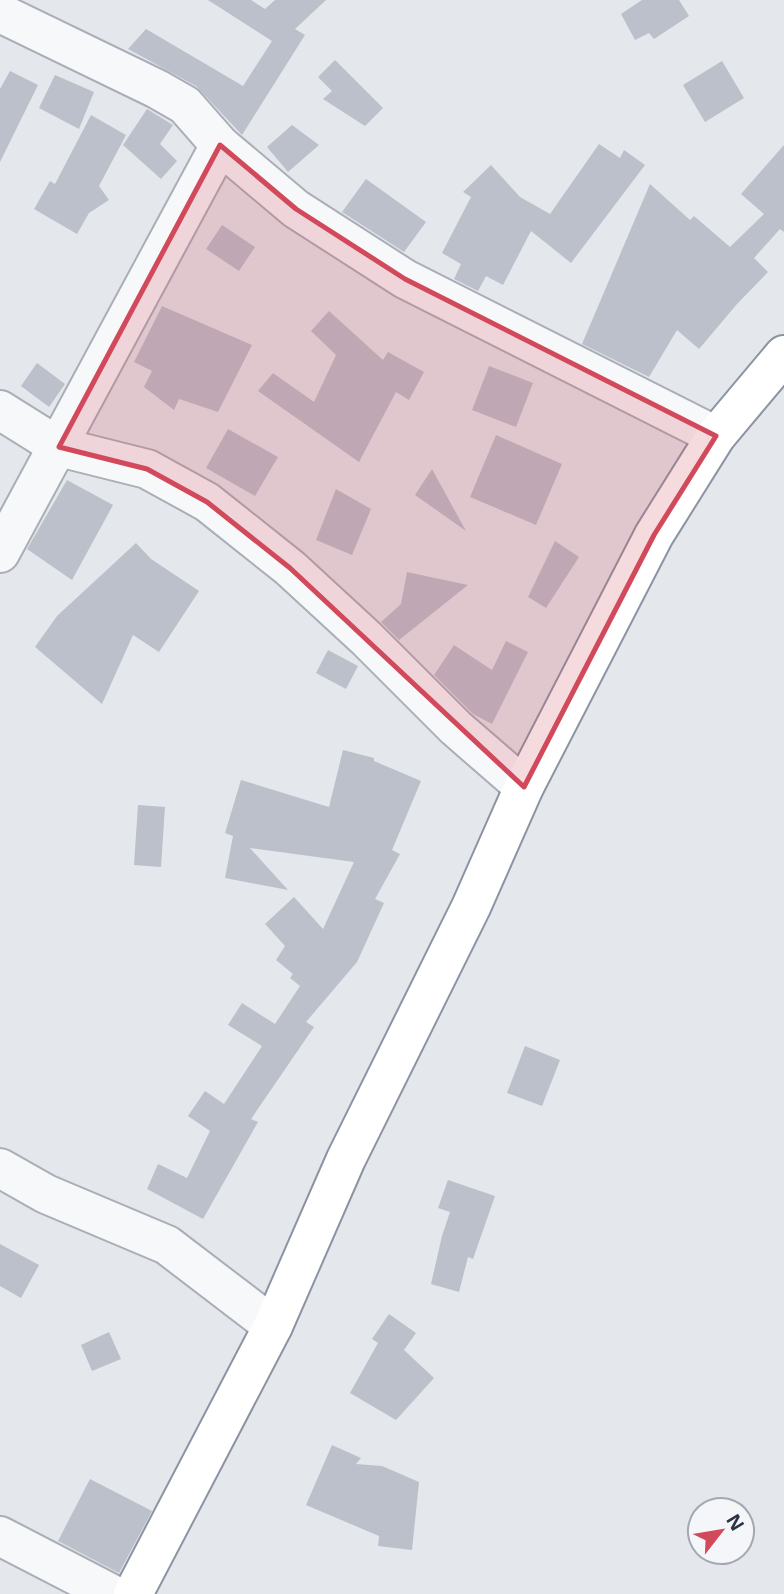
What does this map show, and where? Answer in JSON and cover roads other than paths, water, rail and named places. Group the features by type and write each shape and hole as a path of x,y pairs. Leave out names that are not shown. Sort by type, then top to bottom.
{"highway":[{"path":"133,1594 273,1326 346,1159 471,907 524,787 654,535 716,436 784,355"}],"street":[{"path":"0,13 185,105 220,145 296,209 405,279 716,436"},
{"path":"0,553 220,145"},
{"path":"0,410 59,447 147,469 207,502 290,568 366,638 456,729 524,787"},
{"path":"0,1168 46,1194 167,1245 273,1326"},
{"path":"0,1536 112,1594"}]}
